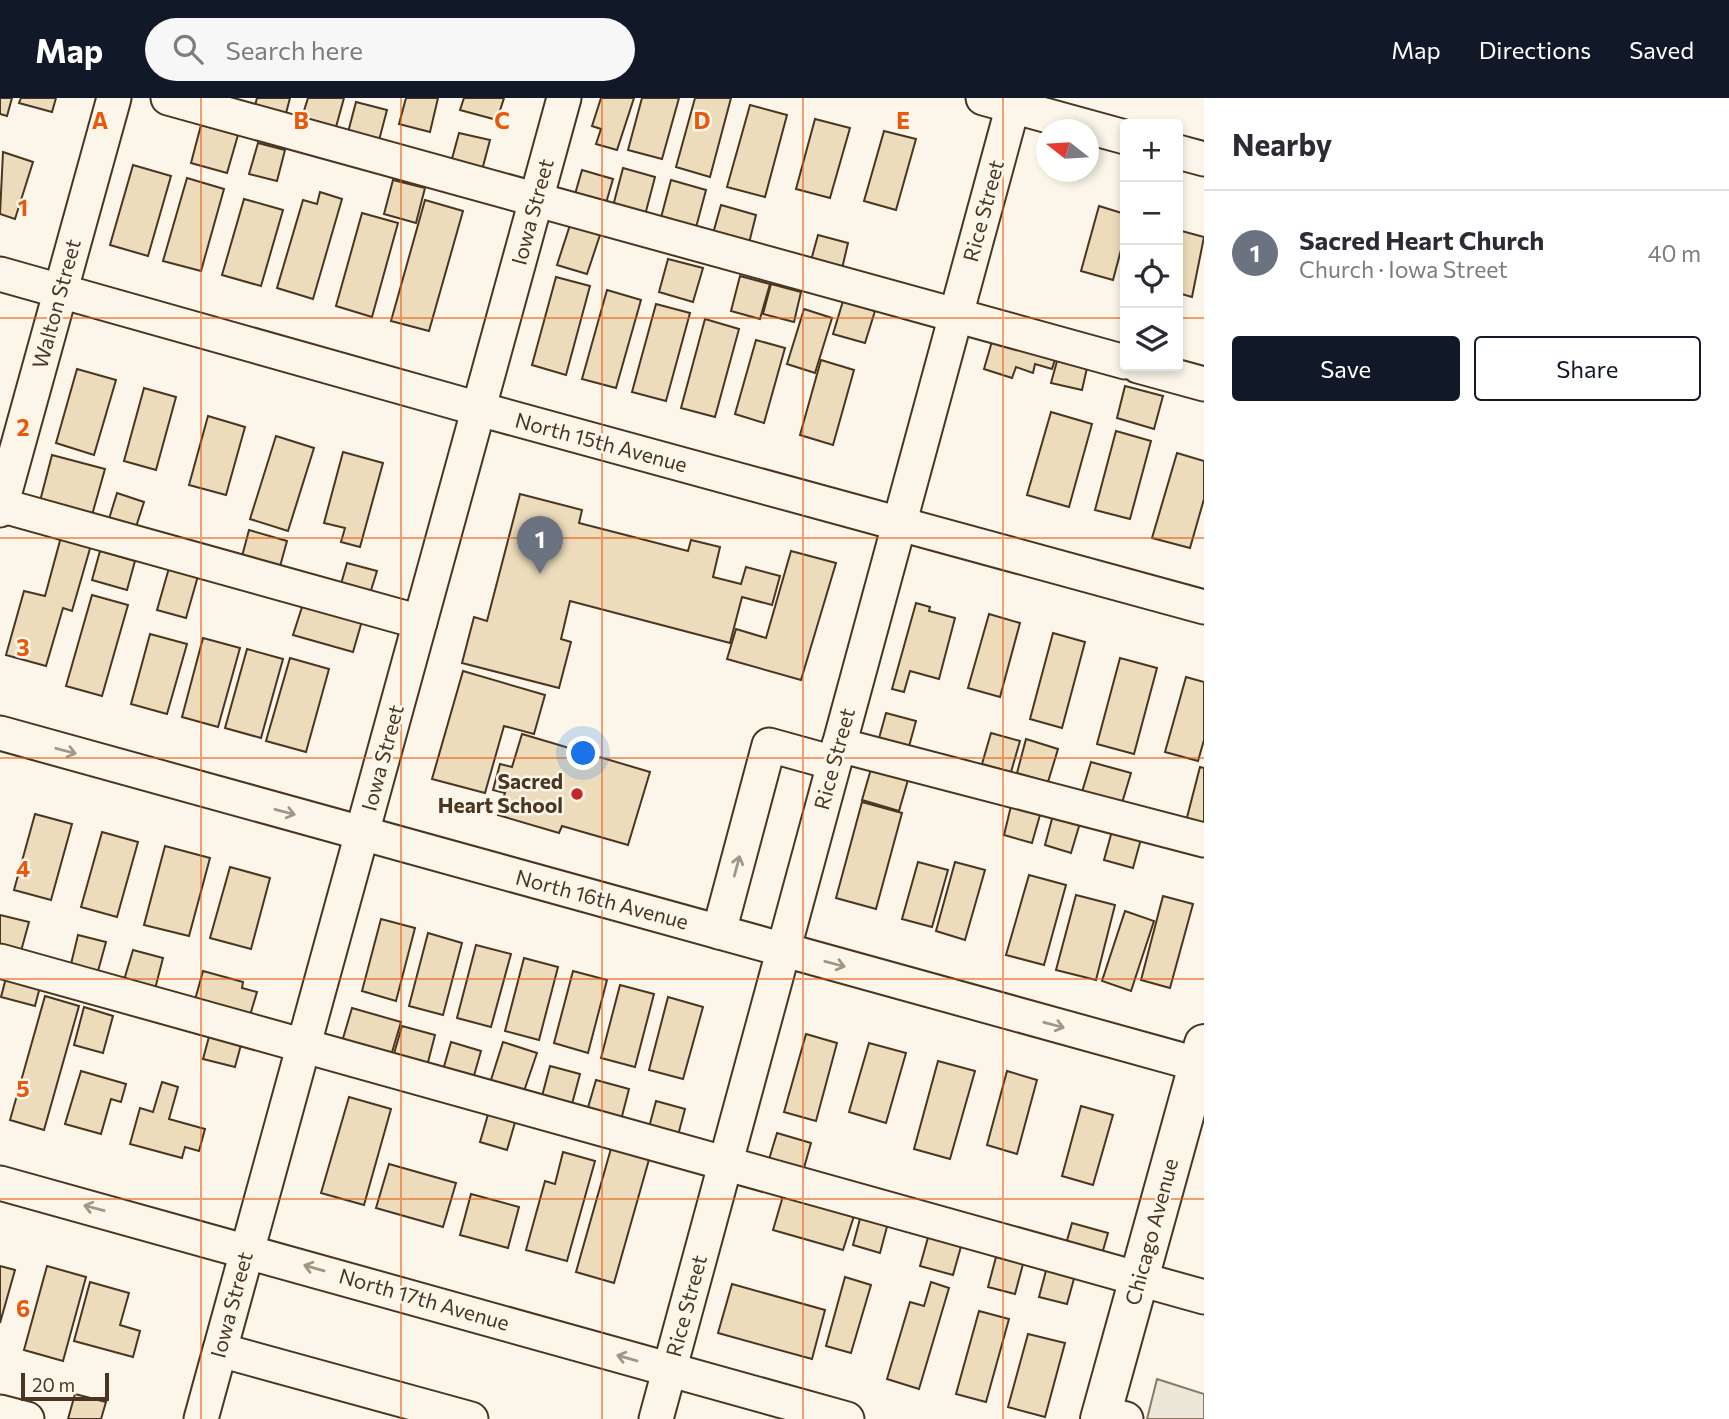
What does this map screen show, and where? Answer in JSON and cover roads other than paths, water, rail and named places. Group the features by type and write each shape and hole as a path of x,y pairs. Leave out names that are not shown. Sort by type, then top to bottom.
{"main road":[{"name":"Chicago Avenue","path":"1109,1417 1139,1279 1202,1059"}],"street":[{"name":"Walton Street","path":"0,507 114,98"},
{"path":"168,98 1120,361"},
{"name":"Iowa Street","path":"201,1419 565,98"},
{"path":"1004,101 1120,136"},
{"name":"Rice Street","path":"656,1419 956,316 1004,101"},
{"path":"1183,153 1204,159"},
{"name":"North 15th Avenue","path":"0,274 478,410 1204,607"},
{"path":"1156,371 1204,384"},
{"path":"0,507 420,622"},
{"name":"North 16th Avenue","path":"0,733 783,950 1202,1059"},
{"path":"719,932 769,746 837,754 1204,840"},
{"path":"0,961 1204,1297"},
{"name":"North 17th Avenue","path":"0,1183 847,1419"},
{"path":"220,1350 471,1419"},
{"path":"0,1412 27,1419"}],"place":[{"name":"Sacred Heart Church","path":"540,574"},
{"name":"Sacred Heart School","path":"577,794"}]}
